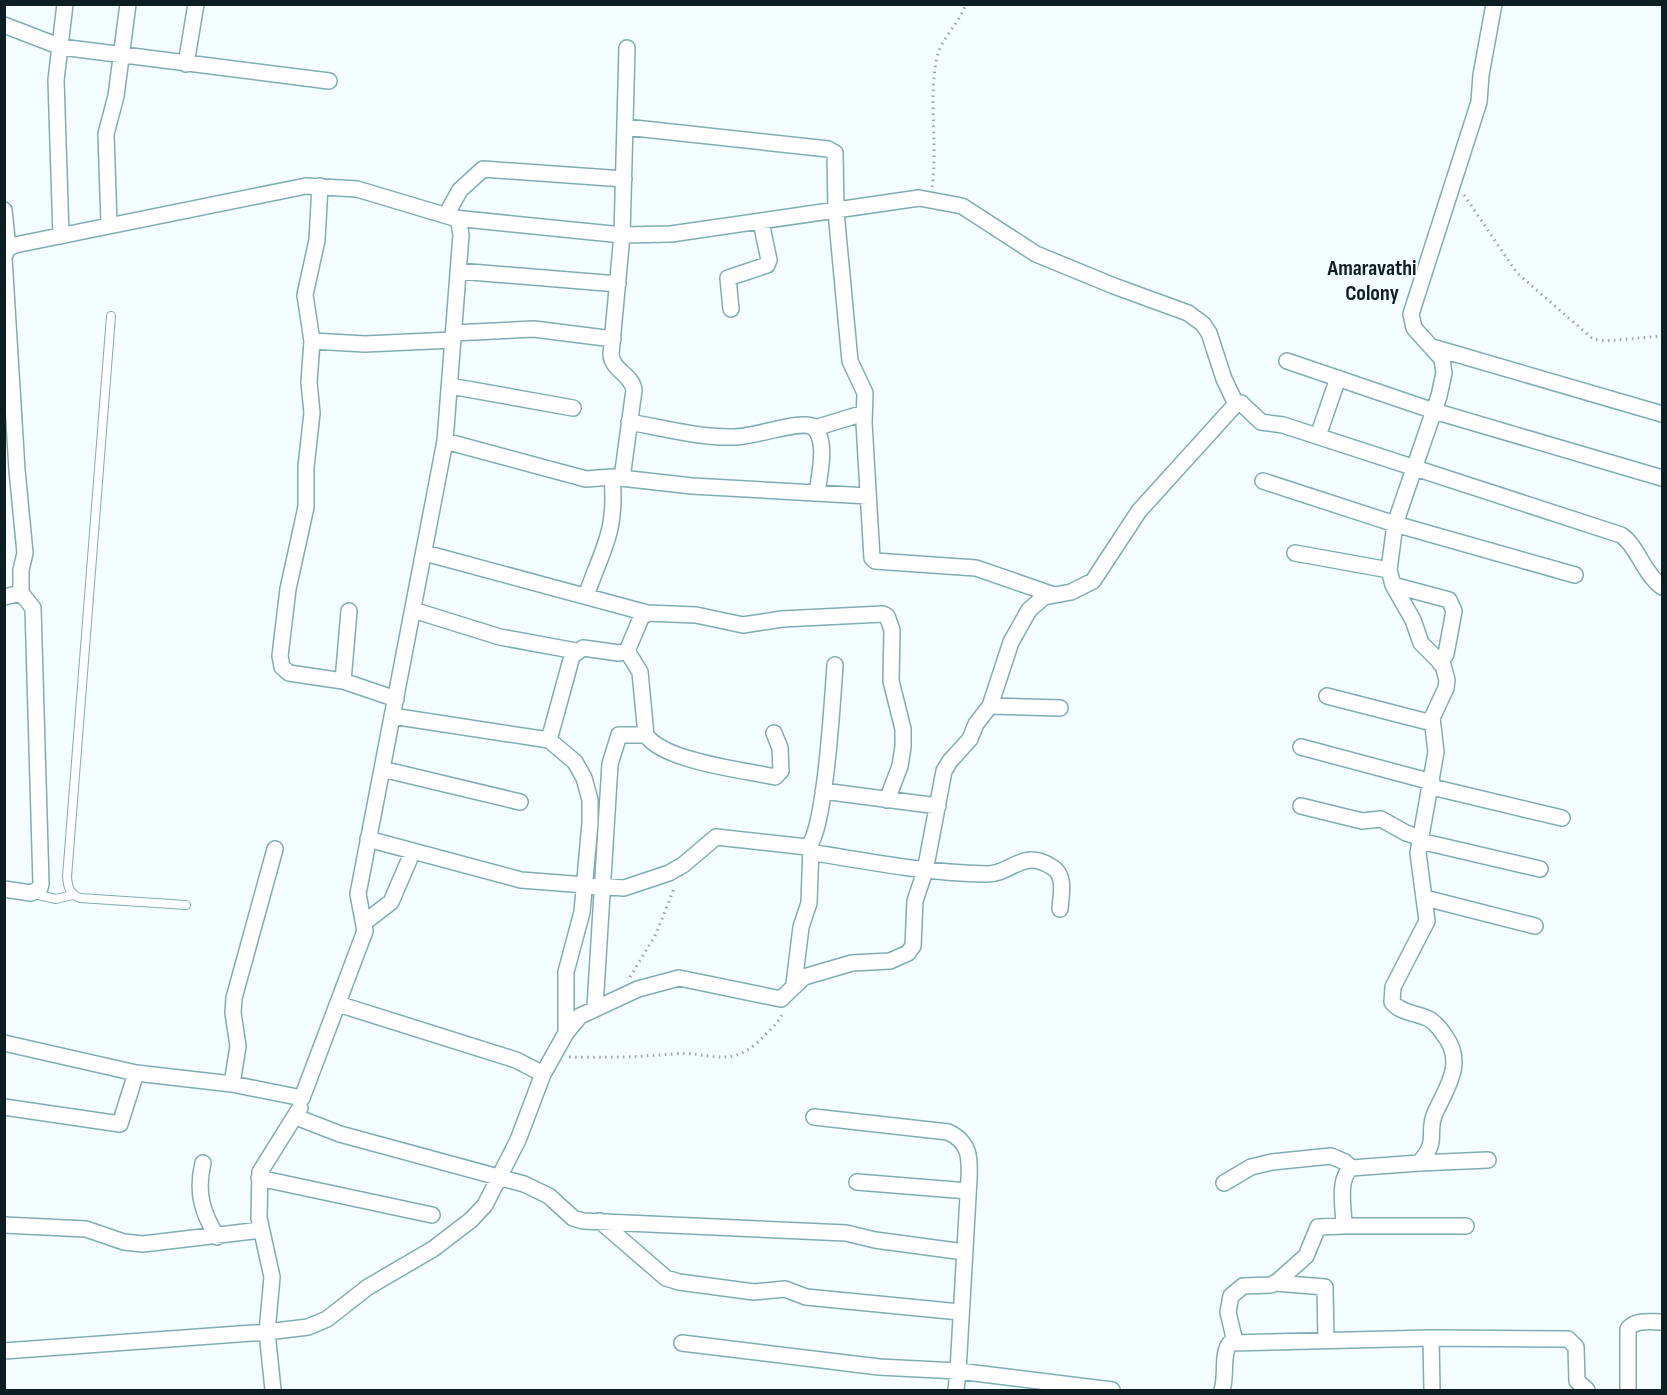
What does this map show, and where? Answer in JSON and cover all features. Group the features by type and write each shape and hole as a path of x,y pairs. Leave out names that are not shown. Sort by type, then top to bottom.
{"street":[{"path":"61,236 56,80 65,4"},
{"path":"110,224 106,134 116,96 128,4"},
{"path":"186,64 196,4"},
{"path":"1419,1163 1431,1147 1434,1116 1452,1082 1454,1057 1450,1043 1434,1023 1399,1009 1392,1002 1393,987 1425,929 1428,913 1418,871 1420,839 1432,785 1437,740 1432,723 1434,711 1446,688 1446,672 1421,643 1413,620 1393,585 1389,570 1395,524 1434,411 1444,373 1442,359 1414,328 1411,314 1479,102 1481,75 1494,4"},
{"path":"4,25 61,46 329,81"},
{"path":"586,596 610,538 617,478 629,422 633,384 613,364 622,235 627,48"},
{"path":"625,127 828,150 835,153 836,212 850,361 865,393 871,553 875,561 976,568 1054,595"},
{"path":"450,217 460,190 483,169 624,179"},
{"path":"6,255 61,236 110,224 284,189 320,186 357,189 450,217 622,235 671,234 836,212 919,198 968,207 1007,237 1036,254 1188,313 1203,324 1209,333 1224,379 1236,404"},
{"path":"320,186 317,240 305,295 312,341 309,382 312,413 306,467 306,507 288,589 280,656 282,668 289,673 343,681 396,699"},
{"path":"4,210 11,469 25,553 21,570 21,593 31,602 33,620 41,884 40,888 31,893 4,889"},
{"path":"273,1390 267,1332 272,1277 259,1218 259,1178 265,1161 296,1117 365,931 358,894 445,441 461,235 459,222 450,217"},
{"path":"730,309 728,278 767,265 769,260 761,222"},
{"path":"458,271 618,284"},
{"path":"312,341 365,344 534,329 613,339"},
{"path":"1431,346 1662,414"},
{"path":"1287,361 1434,411 1662,478"},
{"path":"1318,436 1338,378"},
{"path":"450,387 573,408"},
{"path":"1236,404 1241,404 1261,422 1279,424 1415,466 1621,535 1629,542 1649,576 1662,587"},
{"path":"4,1351 308,1327 327,1318 368,1287 433,1249 485,1205 518,1140 543,1074 566,1033 580,1016 617,997 668,979 680,978 781,999 804,977 852,963 890,961 908,953 913,945 915,901 925,871 947,766 970,740 976,724 990,706 1021,620 1036,602 1071,592 1093,581 1139,511 1236,404"},
{"path":"629,422 722,437 757,436 797,425 815,428 864,413"},
{"path":"815,428 821,455 817,493"},
{"path":"445,441 586,478 617,478 692,486 868,496"},
{"path":"1263,481 1395,524 1575,575"},
{"path":"425,553 647,613 696,615 743,625 782,619 887,616 892,630 891,681 903,729 900,766 887,800"},
{"path":"1295,553 1389,570"},
{"path":"1393,585 1449,600 1453,604 1454,611 1446,654 1440,663"},
{"path":"4,597 21,593"},
{"path":"413,610 500,637 576,651"},
{"path":"343,681 349,611"},
{"path":"627,651 641,618 647,613"},
{"path":"549,740 572,656 576,651 583,648 620,653 627,651"},
{"path":"627,651 640,672 646,735 652,743 675,755 775,777 781,771 782,760 774,733"},
{"path":"795,984 801,927 809,903 811,849 817,833 823,791 835,665"},
{"path":"1327,696 1432,723"},
{"path":"990,706 1060,708"},
{"path":"392,716 549,740 575,762 584,778 590,800 585,886 582,912 566,972 566,1033"},
{"path":"595,1007 606,799 615,740 625,733 646,735"},
{"path":"1301,747 1432,785 1562,818"},
{"path":"382,769 520,802"},
{"path":"823,791 938,806"},
{"path":"1301,806 1362,821 1381,819 1420,839 1540,869"},
{"path":"368,839 521,880 624,888 646,882 683,865 716,837 811,849 925,871 990,874 1018,861 1041,862 1056,870 1060,877 1060,909"},
{"path":"232,1084 238,1046 233,1013 234,998 276,849"},
{"path":"365,922 391,902 413,851"},
{"path":"1425,898 1535,926"},
{"path":"338,1004 516,1060 543,1074"},
{"path":"4,1043 136,1073 232,1084 302,1098"},
{"path":"4,1107 120,1124 136,1073"},
{"path":"296,1117 340,1134 500,1176 549,1196 573,1218 846,1233 875,1240 964,1252"},
{"path":"814,1117 930,1129 959,1137 970,1158 956,1390"},
{"path":"1224,1183 1251,1167 1272,1162 1331,1156 1346,1162 1351,1168"},
{"path":"1344,1226 1343,1188 1347,1172 1351,1168 1488,1160"},
{"path":"202,1163 199,1195 202,1209 217,1237"},
{"path":"259,1178 432,1215"},
{"path":"857,1182 968,1191"},
{"path":"600,1221 652,1268 679,1282 759,1293 785,1289 806,1298 960,1312"},
{"path":"4,1225 86,1229 124,1242 143,1245 261,1230"},
{"path":"1275,1283 1306,1256 1318,1227 1466,1226"},
{"path":"1235,1342 1228,1312 1231,1296 1243,1286 1275,1283 1325,1287 1326,1340"},
{"path":"1628,1390 1628,1329 1632,1324 1640,1322 1662,1322"},
{"path":"1431,1338 1432,1390"},
{"path":"1226,1387 1227,1348 1235,1342 1431,1338 1568,1339 1576,1347 1577,1381 1587,1390"},
{"path":"682,1343 879,1367 958,1371 1016,1384 1112,1390"}],"lane":[{"path":"73,895 67,877 111,316"},
{"path":"31,893 56,899 73,895 80,898 186,905"}],"path":[{"path":"929,201 933,178 932,87 938,54 966,4"},
{"path":"1454,182 1516,273 1593,339 1605,341 1662,336"},
{"path":"617,997 656,934 683,865"},
{"path":"554,1056 620,1059 679,1054 722,1059 739,1055 756,1045 778,1022 783,1008 781,999"}],"district":[{"name":"Amaravathi Colony","path":"1372,280"}]}
